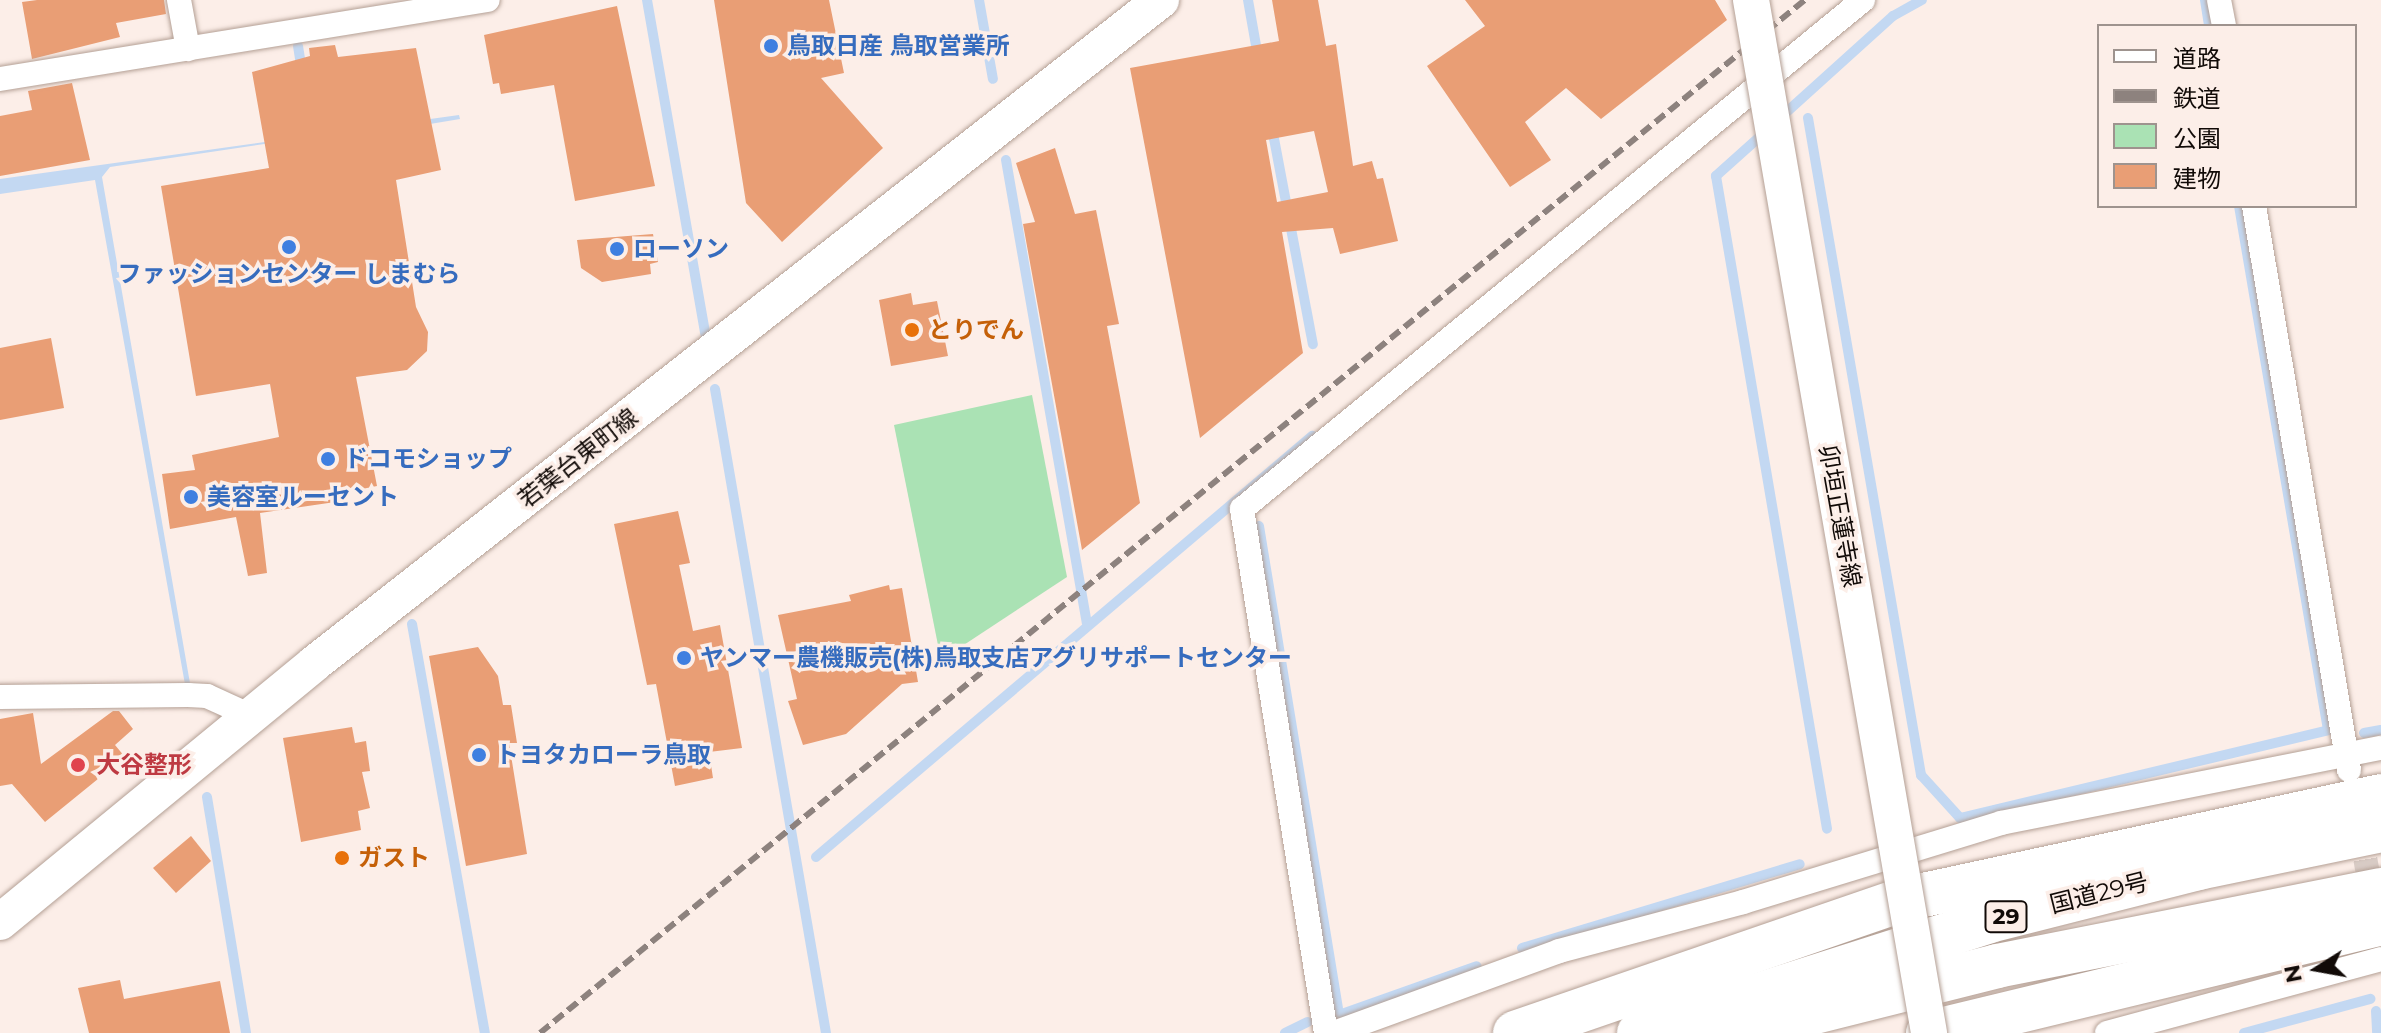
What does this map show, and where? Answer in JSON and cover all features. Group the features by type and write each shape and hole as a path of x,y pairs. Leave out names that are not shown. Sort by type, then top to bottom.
{"highway":[{"path":"1515,1033 1905,899 2306,812 2358,774"},
{"name":"国道29号","path":"1639,1033 1989,921 2198,868 2381,830"},
{"name":"国道29号","path":"1731,1033 1997,966 2381,890"},
{"path":"1929,1033 2329,933 2381,923"}],"main road":[{"name":"若葉台東町線","path":"0,922 251,716 1161,0"},
{"name":"卯垣正蓮寺線","path":"1751,0 1929,1033"}],"street":[{"path":"179,0 188,49"},
{"path":"0,79 488,0"},
{"path":"1326,1033 1242,509 1863,0"},
{"path":"2219,0 2224,24"},
{"path":"2254,208 2358,774"},
{"path":"0,697 207,696 251,716"},
{"path":"1334,1033 1559,951 1743,902 2001,823 2358,774 2381,748"},
{"path":"2107,1033 2381,959"}],"green space":[{"path":"1032,395 1067,577 941,660 894,425"}],"water":[{"path":"459,115 460,119 328,141 312,137 110,167 102,177 191,689 186,690 95,180 0,194 0,179"}],"building":[{"path":"164,0 166,14 116,23 120,37 32,59 22,2"},
{"path":"714,0 829,0 844,73 821,78 883,148 782,242 746,203"},
{"path":"1272,0 1318,0 1326,46 1336,44 1353,166 1372,161 1377,179 1383,178 1398,241 1340,254 1333,228 1282,232 1303,353 1200,438 1130,68 1279,41","holes":["1314,131 1328,192 1277,202 1266,140"]},
{"path":"1465,0 1715,0 1727,20 1601,119 1566,88 1525,122 1551,160 1510,187 1427,66 1485,26"},
{"path":"617,6 655,186 575,201 554,85 501,94 499,83 493,84 484,35"},
{"path":"335,45 338,57 416,48 441,170 396,180 416,307 428,332 427,351 407,370 356,377 377,486 342,493 342,501 260,513 267,573 248,576 236,517 170,529 162,474 195,470 192,455 279,437 270,384 196,396 161,186 269,168 252,72 310,56 309,48"},
{"path":"72,83 90,160 0,176 0,116 32,110 28,91"},
{"path":"1055,148 1075,214 1096,210 1119,324 1107,326 1140,503 1082,550 1023,224 1035,222 1016,163"},
{"name":"ローソン","path":"653,234 658,262 650,264 651,274 602,282 581,268 577,240"},
{"path":"911,293 913,305 937,301 948,356 891,366 879,300"},
{"path":"51,338 64,408 0,420 0,348"},
{"name":"ヤンマー農機販売(株)鳥取支店アグリサポートセンター","path":"678,511 690,563 679,565 693,631 720,625 742,748 709,752 713,778 675,786 656,684 647,685 614,524"},
{"path":"889,585 890,590 902,588 918,682 902,684 846,734 803,745 788,701 797,699 778,615 851,601 849,595"},
{"path":"478,647 498,676 503,705 511,705 517,743 509,743 527,854 466,866 429,656"},
{"path":"113,711 119,711 133,729 115,745 125,757 45,822 12,784 0,786 0,719 33,713 41,764"},
{"path":"352,727 355,743 366,741 370,771 362,772 370,808 358,811 361,830 301,842 283,738"},
{"path":"191,836 211,861 176,893 153,868"},
{"path":"120,980 124,999 220,981 230,1033 89,1033 78,988"}],"waterway":[{"path":"647,0 705,334"},
{"path":"979,0 993,79"},
{"path":"1248,0 1258,57"},
{"path":"1780,118 1893,16 1922,0"},
{"path":"2205,0 2209,24"},
{"path":"298,46 302,72"},
{"path":"1808,118 1921,775 1960,818 2328,730 2239,208"},
{"path":"1272,128 1313,344"},
{"path":"1765,132 1716,176 1827,829"},
{"path":"1006,160 1087,623"},
{"path":"715,389 826,1033"},
{"path":"816,857 1312,436"},
{"path":"1259,526 1339,1015 1477,966"},
{"path":"412,624 485,1033"},
{"path":"2364,733 2381,730"},
{"path":"207,797 246,1033"},
{"path":"1522,948 1800,864"},
{"path":"2244,1033 2370,999"},
{"path":"2376,1011 2377,1033"},
{"path":"1285,1033 1308,1022"}],"tunnel":[{"path":"2359,824 2373,902"}],"railway":[{"path":"540,1033 1805,0"}],"place":[{"name":"鳥取日産 鳥取営業所","path":"771,46"},
{"name":"ファッションセンター しまむら","path":"289,247"},
{"name":"ローソン","path":"617,249"},
{"name":"とりでん","path":"912,330"},
{"name":"ドコモショップ","path":"328,459"},
{"name":"美容室ルーセント","path":"191,497"},
{"name":"ヤンマー農機販売(株)鳥取支店アグリサポートセンター","path":"684,658"},
{"name":"トヨタカローラ鳥取","path":"479,755"},
{"name":"大谷整形","path":"78,765"},
{"name":"ガスト","path":"342,858"}]}
